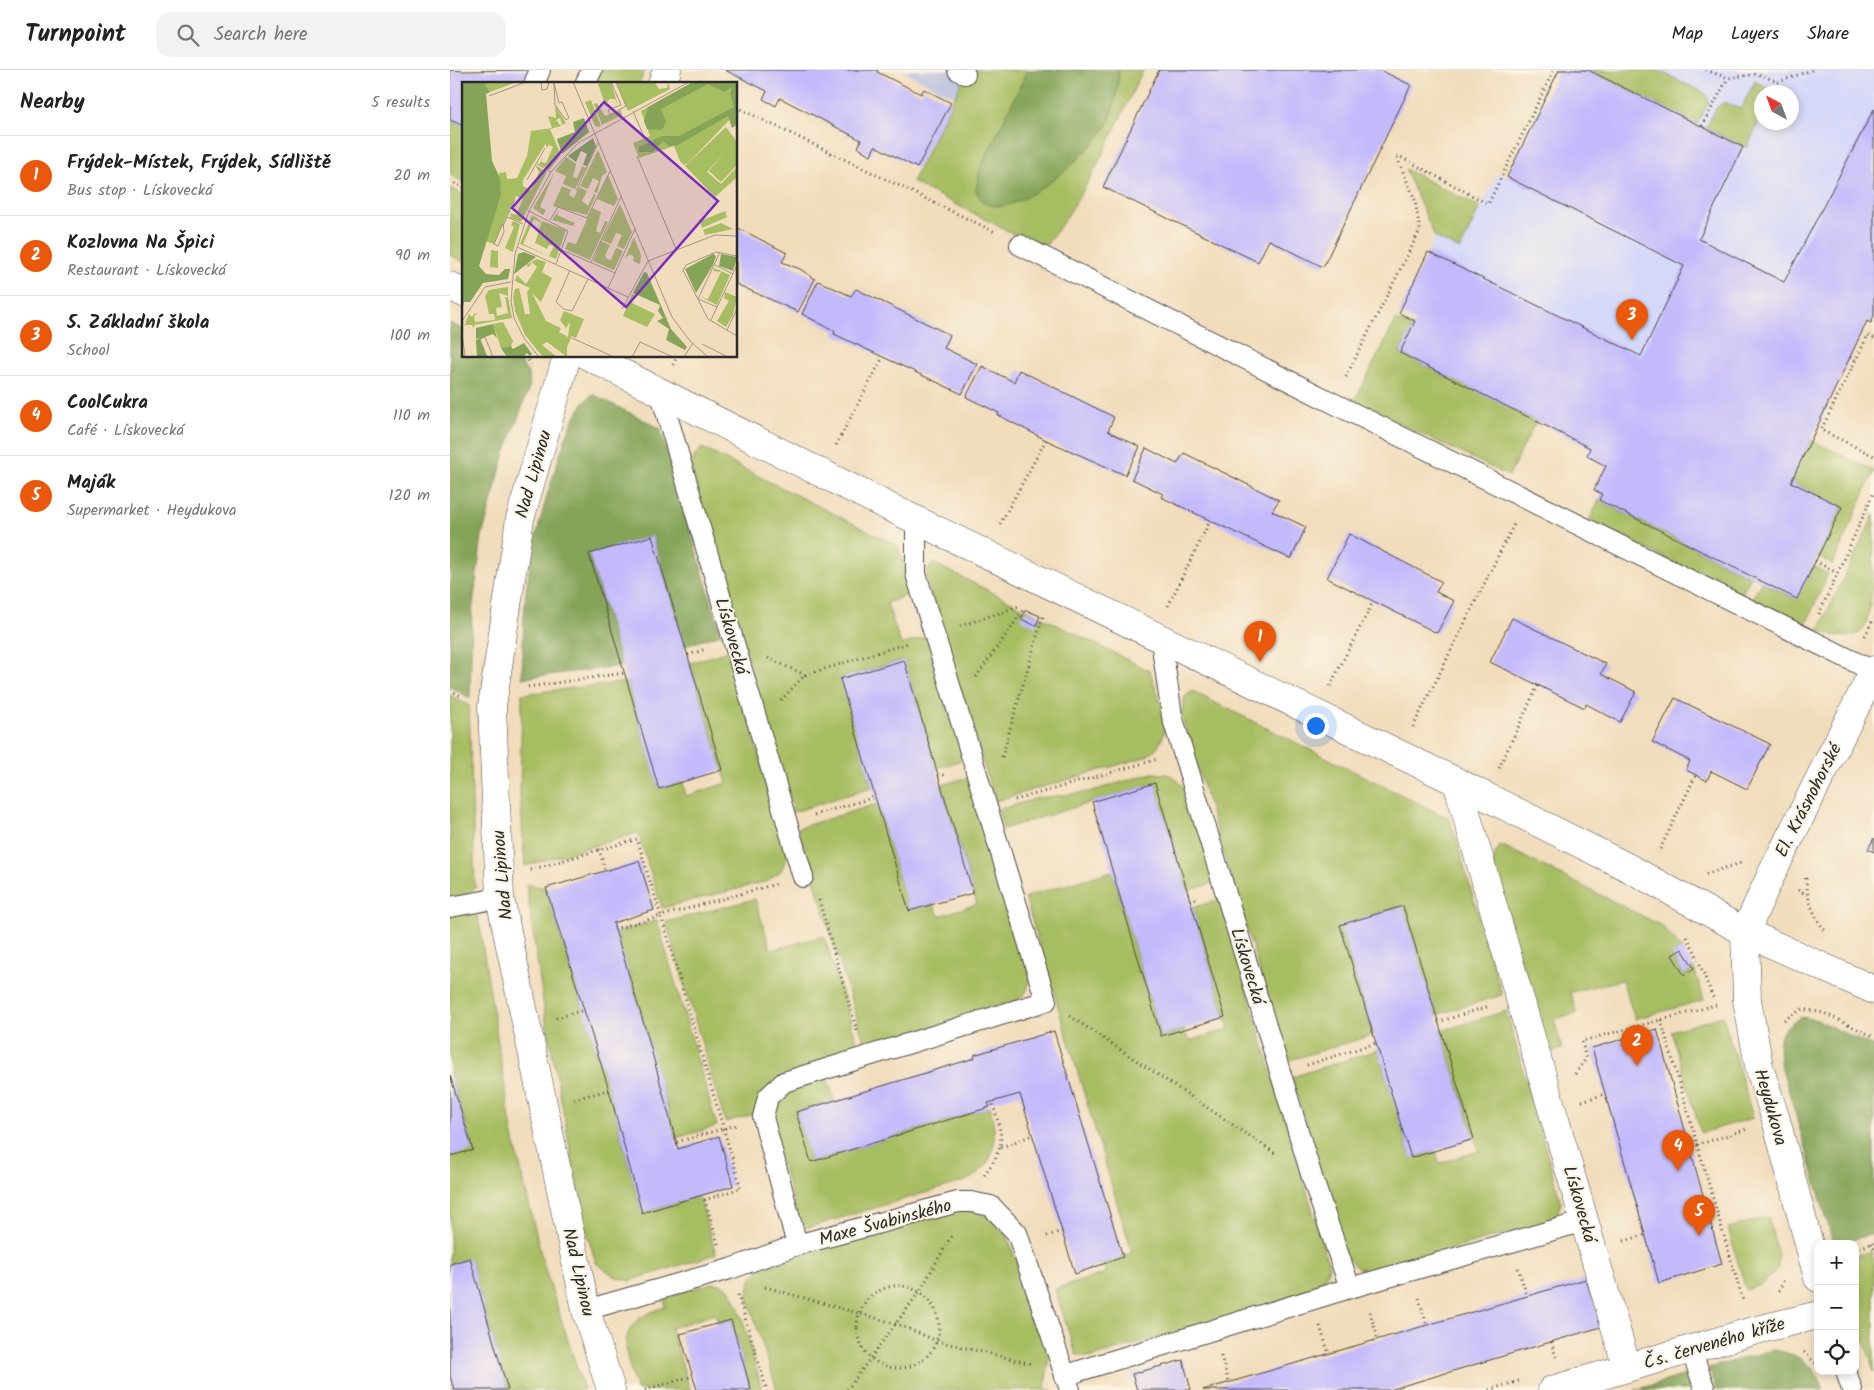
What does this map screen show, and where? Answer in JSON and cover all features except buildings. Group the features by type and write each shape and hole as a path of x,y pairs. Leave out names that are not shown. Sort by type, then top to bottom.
{"street":[{"path":"663,82 667,70"},
{"path":"450,286 462,292"},
{"name":"Nad Lipinou","path":"566,358 520,519 492,706 500,898 586,1310 611,1390"},
{"path":"592,358 661,395 916,520 1162,627 1457,782 1628,868 1745,932 1874,990"},
{"name":"El. Krásnohorské","path":"1745,932 1770,875 1874,671"},
{"name":"Lískovecká","path":"1457,782 1628,1368"},
{"name":"Heydukova","path":"1745,932 1747,1000 1759,1066 1776,1120 1814,1263"},
{"name":"Čs. červeného kříže","path":"1552,1390 1753,1331 1814,1316"}],"lane":[{"path":"535,82 540,70"},
{"path":"586,82 592,70"},
{"path":"1020,245 1333,403 1874,671"},
{"name":"Lískovecká","path":"661,395 803,877"},
{"path":"797,1246 762,1117 768,1097 784,1082 1046,1001 916,574 916,520"},
{"name":"Lískovecká","path":"1162,627 1172,716 1312,1177 1350,1288"},
{"path":"450,907 500,898"},
{"name":"Maxe Švabinského","path":"586,1310 730,1269 797,1246 958,1202 971,1202 991,1206 1017,1233 1067,1383"},
{"path":"1067,1383 1079,1370 1350,1288 1585,1221"},
{"path":"1691,1349 1705,1390"},
{"path":"1847,1375 1852,1390"}],"path":[{"path":"1333,403 1420,230 1414,200 1396,155 1488,204 1554,70"},
{"path":"1706,70 1728,78 1758,74 1778,82 1812,70"},
{"path":"1702,126 1728,78"},
{"path":"738,108 1020,245"},
{"path":"450,180 462,187"},
{"path":"1874,338 1868,335 1821,430 1874,456"},
{"path":"1850,357 1856,360"},
{"path":"834,451 883,358"},
{"path":"1826,407 1831,409"},
{"path":"997,530 1046,440"},
{"path":"1808,638 1874,492"},
{"path":"1413,728 1526,499"},
{"path":"1162,627 1210,521"},
{"path":"1815,561 1837,573"},
{"path":"1330,687 1373,602"},
{"path":"1001,761 1044,611"},
{"path":"527,687 624,673"},
{"path":"1497,771 1538,685"},
{"path":"988,808 1183,752"},
{"path":"1658,852 1696,775"},
{"path":"787,823 875,797"},
{"path":"500,898 517,874 637,839 740,1188 705,1200 722,1259 730,1269 750,1283 897,1324 937,1341 1051,1368 1067,1383"},
{"path":"599,849 606,870"},
{"path":"1808,869 1807,895 1814,916 1828,935"},
{"path":"614,929 803,877"},
{"path":"817,892 864,1056"},
{"path":"1685,934 1695,952 1718,1014"},
{"path":"1438,1022 1520,998"},
{"path":"1046,1001 1312,1177"},
{"path":"1582,1041 1716,1005"},
{"path":"1778,1025 1789,1015 1802,1009 1824,1013 1874,1037"},
{"path":"550,1020 584,1010"},
{"path":"1661,1020 1753,1331"},
{"path":"1280,1073 1376,1043"},
{"path":"565,1101 609,1090"},
{"path":"847,1390 920,1291 971,1202 978,1183 993,1163 1001,1147 1001,1130 992,1102"},
{"path":"677,1142 762,1117"},
{"path":"1698,1145 1750,1128 1748,1119"},
{"path":"1001,1147 1033,1136"},
{"path":"1859,1248 1873,1243 1874,1249"},
{"path":"730,1269 767,1390"},
{"path":"1776,1293 1781,1288 1786,1272"},
{"path":"896,1285 920,1291 936,1309 939,1325 937,1341 929,1355 915,1365 899,1368 883,1366 872,1358 862,1345 856,1328 859,1314 868,1300 880,1289 896,1285"},
{"path":"645,1390 693,1376"},
{"path":"1489,1390 1524,1380"}],"shaded area":[{"path":"900,70 968,70 955,97"},
{"path":"1559,70 1874,70 1874,316 1871,323 1867,322 1791,481 1842,507 1797,599 1599,500 1602,494 1594,490 1606,466 1587,456 1590,448 1400,353 1415,321 1399,313 1435,237 1460,250 1498,173 1507,177"}],"green space":[{"path":"592,70 645,70 640,82 586,82"},
{"path":"968,70 1143,70 1088,183 1046,245 1022,238 912,182"},
{"path":"1028,70 1119,70 1116,95 1110,119 1103,131 1079,158 1047,184 1030,195 1002,206 983,203 976,191 980,169"},
{"path":"1588,70 1657,70 1705,93 1709,102 1697,124"},
{"path":"1755,81 1762,85 1754,85 1755,130 1747,148 1706,128 1716,108 1724,102 1741,109"},
{"path":"450,120 462,125 462,181 450,175"},
{"path":"1405,169 1480,207 1460,250 1435,237"},
{"path":"450,188 462,194 462,261 450,255"},
{"path":"1396,320 1412,327 1400,353 1536,421 1509,476 1366,407 1356,398"},
{"path":"450,323 462,329 462,358 517,358 528,373 530,385 504,456 482,536 472,612 470,698 450,687"},
{"path":"592,394 660,428 721,634 685,646 652,536 589,555 622,666 522,678 525,601 530,565 542,513 567,434 585,401"},
{"path":"1811,440 1874,471 1833,564 1817,557 1842,507 1791,482"},
{"path":"702,448 898,546 912,593 887,603 901,645 926,637 963,760 936,768 904,660 841,678 872,787 794,812 691,468 695,455"},
{"path":"1599,500 1751,577 1741,595 1589,521"},
{"path":"1874,515 1871,593 1867,621 1863,630 1847,636 1818,631"},
{"path":"933,563 1150,671 1164,717 1162,739 1156,749 1145,757 995,801 926,578 928,570"},
{"path":"1813,566 1828,574 1805,626 1752,599 1761,582 1796,599"},
{"path":"728,651 788,855 781,871 768,881 662,908 638,833 525,866 520,795 522,694 627,682 659,789 683,782 686,796 727,783 690,663"},
{"path":"1192,691 1450,819 1502,995 1436,1015 1402,906 1340,926 1373,1035 1287,1061 1181,714 1185,697"},
{"path":"450,695 469,706 475,888 469,894 450,898"},
{"path":"1152,773 1167,774 1174,777 1187,790 1216,882 1187,891 1155,783 1003,829 998,810 1038,798 1089,792"},
{"path":"969,777 1030,976 1027,990 1024,996 1018,1000 866,1048 798,828 877,804 909,910 933,904 939,916 977,904 941,785"},
{"path":"1501,845 1662,926 1682,949 1672,955 1684,975 1694,968 1704,1000 1635,1019 1622,980 1570,992 1577,1013 1554,1019 1562,1049 1547,1053 1493,864 1495,854"},
{"path":"1112,871 1161,1036 1184,1030 1189,1041 1229,1029 1192,908 1220,899 1329,1266 1325,1281 1310,1292 1092,1357 1076,1355 1055,1289 1106,1273 1103,1264 1132,1252 1025,897"},
{"path":"526,884 546,888 609,1090 642,1213 699,1196 716,1254 629,1281 616,1277 596,1263 585,1227 545,1015"},
{"path":"755,899 771,950 824,936 860,1051 781,1076 755,1114 725,1122 666,922"},
{"path":"466,912 478,916 512,1132 543,1263 584,1390 508,1390 470,1258 450,1264 450,1156 473,1149 450,1074 450,915"},
{"path":"657,920 717,1126 676,1138 616,933"},
{"path":"1506,1011 1561,1203 1556,1216 1550,1221 1371,1272 1357,1268 1344,1254 1292,1077 1378,1050 1411,1158 1435,1151 1440,1163 1479,1151 1441,1031"},
{"path":"1723,1016 1753,1118 1701,1133 1671,1031"},
{"path":"1801,1017 1817,1020 1874,1047 1874,1234 1850,1240 1833,1240 1780,1062 1779,1046 1781,1035 1793,1022"},
{"path":"827,1077 834,1100 796,1112 811,1162 990,1107 993,1118 994,1140 990,1159 976,1175 965,1181 807,1228 800,1223 770,1125 774,1105 788,1090"},
{"path":"953,1210 969,1210 984,1215 1007,1235 1049,1357 1045,1389 1052,1390 777,1390 748,1299 749,1285 755,1274 763,1268"},
{"path":"1768,1217 1778,1254 1778,1270 1760,1285 1746,1290 1728,1228"},
{"path":"1871,1251 1874,1262 1874,1372 1859,1322 1859,1255"},
{"path":"712,1283 726,1287 734,1298 739,1309 762,1390 751,1390 731,1320 718,1323 715,1314 671,1328 690,1390 637,1390 626,1350 630,1329 637,1321 649,1313 665,1307 664,1298"},
{"path":"1772,1350 1790,1354 1805,1361 1814,1371 1814,1375 1817,1375 1824,1390 1716,1390 1709,1368"},
{"path":"1689,1374 1694,1390 1635,1390"}],"place":[{"name":"5. Základní škola","path":"1632,340"},
{"name":"Frýdek-Místek, Frýdek, Sídliště","path":"1260,662"},
{"name":"Kozlovna Na Špici","path":"1637,1066"},
{"name":"CoolCukra","path":"1678,1171"},
{"name":"Maják","path":"1699,1236"}]}
